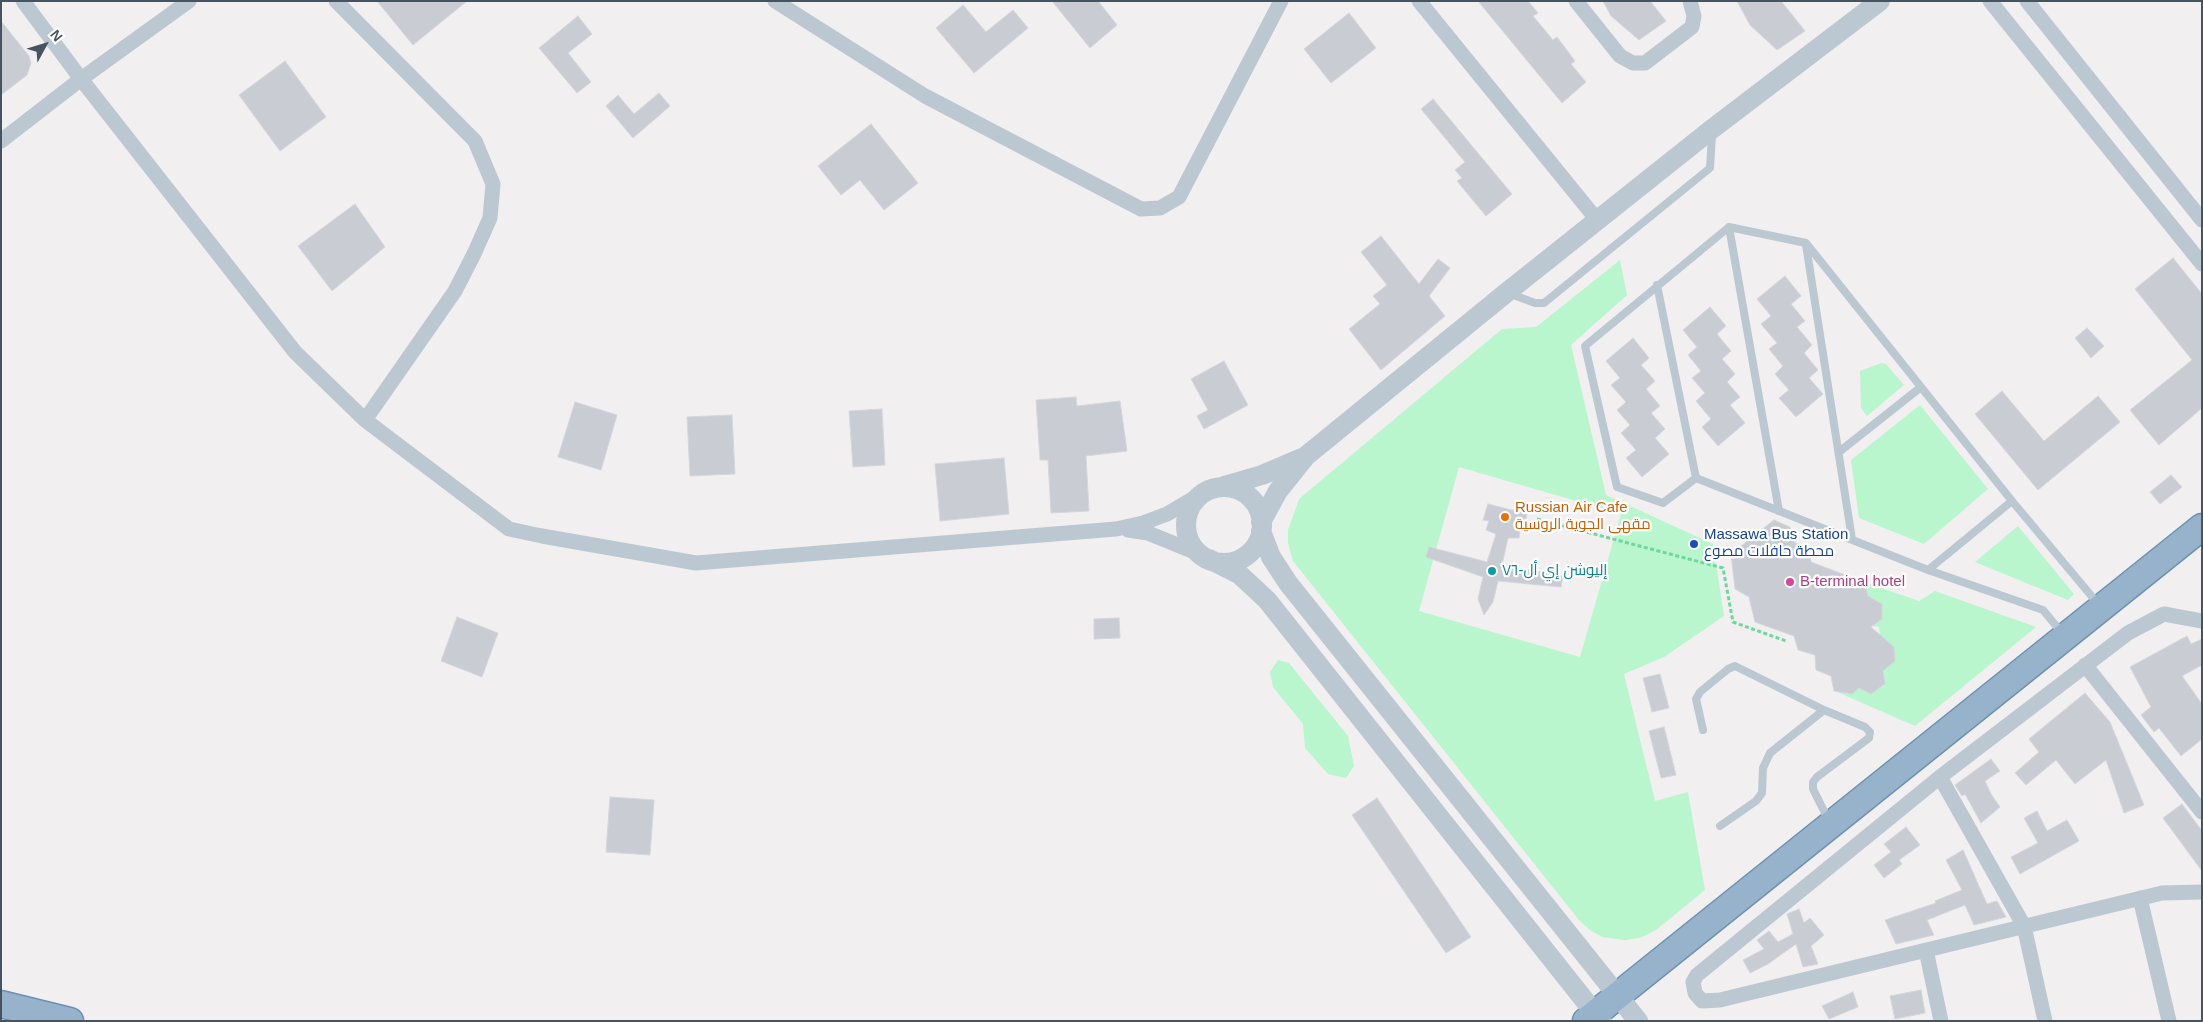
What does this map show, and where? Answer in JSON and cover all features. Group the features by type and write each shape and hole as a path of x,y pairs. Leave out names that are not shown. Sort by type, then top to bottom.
{"highway":[{"path":"1594,1018 1618,996 2064,635 2202,527"},
{"path":"1,1004 70,1021"}],"street":[{"path":"23,1 295,352 365,420 509,529 696,563 1116,529 1143,523 1167,514 1208,491 1262,475 1306,456"},
{"path":"1,141 81,78 189,1"},
{"path":"336,1 475,141 493,184 490,218 455,290 365,420"},
{"path":"776,1 925,96 1142,208 1160,208 1179,197 1282,1"},
{"path":"1419,1 1598,221"},
{"path":"1576,1 1620,56 1633,63 1645,63 1692,27 1694,16 1690,1"},
{"path":"1638,1021 1288,583 1271,557 1261,526 1256,507 1246,494 1231,488 1208,491 1191,506 1186,521 1188,536 1196,550 1205,557 1225,563 1242,558 1254,547 1261,526 1278,491 1306,456 1712,129 1880,1"},
{"path":"1990,1 2202,264"},
{"path":"2027,1 2202,220"},
{"path":"1116,529 1148,533 1205,557 1239,574 1267,600 1594,1018"},
{"path":"2202,621 2164,614 2135,629 2085,665 1940,777 1696,975 1693,982 1695,993 1702,1001 1720,1000 2162,892 2202,892"},
{"path":"2085,665 2202,812"},
{"path":"1940,777 2024,926 2045,1021"},
{"path":"2140,898 2169,1021"},
{"path":"1926,950 1941,1021"}],"lane":[{"path":"1506,293 1535,303 1544,303 1710,168 1712,129"},
{"path":"1729,227 1806,243 2012,501 2100,606"},
{"path":"1696,478 1663,503 1617,487 1585,346 1729,227"},
{"path":"1729,227 1779,511"},
{"path":"1806,243 1852,539"},
{"path":"1657,285 1696,478"},
{"path":"1839,452 1920,387"},
{"path":"1696,478 1928,570 2043,610 2064,635"},
{"path":"1928,570 2012,501"},
{"path":"1703,730 1696,700 1700,692 1728,668 1735,666 1824,710 1865,727 1870,732 1869,738 1817,777 1814,782 1812,789 1831,825"},
{"path":"1720,826 1756,802 1762,793 1763,768 1770,753 1824,710"}],"path":[{"path":"1537,519 1723,568 1733,622 1786,641"}],"green space":[{"path":"1620,260 1627,295 1571,345 1606,495 1713,544 1724,616 1664,657 1624,674 1655,801 1688,792 1705,890 1656,930 1640,938 1625,940 1602,937 1590,930 1579,920 1293,561 1288,543 1288,530 1299,499 1502,329 1536,327","holes":["1459,467 1621,514 1580,657 1419,611"]},
{"path":"1881,363 1886,364 1904,385 1867,416 1861,408 1860,371"},
{"path":"1920,405 1988,489 1924,544 1859,518 1851,460"},
{"path":"2018,526 2074,594 2068,600 1975,562"},
{"path":"1864,582 1919,601 1935,591 2036,627 1915,726 1835,691 1852,694 1859,688 1871,694 1885,685 1879,627 1873,626 1882,619 1882,604 1868,596"},
{"path":"1278,660 1289,663 1348,736 1354,766 1346,778 1328,774 1305,748 1303,724 1273,687 1270,672"}],"building":[{"path":"377,1 467,1 413,45"},
{"path":"1052,1 1098,1 1117,25 1090,48"},
{"path":"1478,1 1528,1 1538,13 1533,16 1553,40 1557,37 1575,61 1571,64 1586,82 1562,103"},
{"path":"1603,1 1650,1 1666,21 1639,40 1611,16"},
{"path":"1737,1 1781,1 1805,31 1777,50 1750,25"},
{"path":"963,5 986,32 1013,10 1028,28 974,73 936,28"},
{"path":"1349,13 1376,48 1331,83 1304,49"},
{"path":"578,16 592,34 568,53 591,82 577,93 539,48"},
{"path":"1,21 29,56 31,63 27,75 1,95"},
{"path":"285,61 326,117 280,151 239,95"},
{"path":"659,93 670,106 633,138 606,106 618,95 634,114"},
{"path":"1433,99 1512,194 1486,216 1457,181 1462,178 1455,170 1465,162 1421,109"},
{"path":"871,124 918,183 884,210 860,180 841,195 818,166"},
{"path":"355,204 385,247 332,291 298,246"},
{"path":"1381,236 1419,284 1438,259 1450,268 1429,296 1445,316 1381,370 1349,329 1380,304 1373,296 1387,285 1361,252"},
{"path":"2173,258 2202,294 2202,408 2159,445 2130,410 2192,360 2135,289"},
{"path":"1785,276 1801,296 1791,304 1805,321 1797,327 1812,345 1804,353 1818,370 1809,378 1823,394 1796,417 1779,398 1789,390 1775,374 1783,366 1769,349 1777,343 1761,324 1771,316 1757,299"},
{"path":"1710,307 1726,326 1717,334 1731,351 1722,359 1735,374 1727,382 1740,397 1730,405 1745,423 1718,446 1702,427 1711,419 1696,401 1705,393 1692,378 1701,371 1688,355 1697,347 1683,330"},
{"path":"2087,328 2104,346 2091,358 2075,338"},
{"path":"1633,338 1649,358 1641,365 1655,381 1646,389 1660,406 1651,413 1665,429 1655,438 1669,454 1642,477 1626,458 1636,450 1621,433 1630,425 1617,410 1626,402 1611,385 1620,378 1606,361"},
{"path":"1224,361 1248,405 1204,429 1197,416 1208,410 1191,379"},
{"path":"2002,391 2044,441 2098,396 2120,422 2038,490 1975,414"},
{"path":"1076,397 1077,406 1120,401 1127,451 1086,456 1089,511 1051,513 1048,460 1040,460 1036,400"},
{"path":"575,402 617,415 601,470 558,457"},
{"path":"882,409 885,465 853,467 849,411"},
{"path":"732,415 735,474 690,476 687,417"},
{"path":"1004,458 1009,514 940,521 935,464"},
{"path":"2171,475 2182,487 2160,504 2150,492"},
{"path":"1488,504 1527,514 1523,530 1520,529 1519,538 1508,538 1502,565 1563,576 1561,587 1498,581 1493,602 1484,615 1478,599 1483,577 1426,557 1429,547 1487,562 1496,534 1486,530 1489,521 1483,520"},
{"path":"1774,520 1790,527 1795,543 1809,547 1811,562 1864,582 1868,596 1882,604 1882,619 1871,627 1894,647 1895,661 1883,671 1885,684 1871,694 1859,688 1852,694 1834,691 1831,676 1816,670 1815,655 1798,650 1794,636 1755,622 1749,597 1735,589 1731,554"},
{"path":"457,617 498,633 482,677 441,661"},
{"path":"1119,618 1120,638 1094,639 1094,619"},
{"path":"2187,636 2191,644 2202,639 2202,665 2182,676 2202,704 2202,739 2181,756 2159,728 2154,732 2141,715 2151,707 2130,667"},
{"path":"1660,674 1669,708 1652,712 1643,678"},
{"path":"2085,693 2110,722 2144,805 2124,813 2106,760 2075,784 2056,760 2026,785 2015,773 2039,752 2029,739"},
{"path":"1664,727 1676,775 1661,778 1649,731"},
{"path":"1991,759 2000,771 1985,781 2000,807 1981,823 1965,794 1962,796 1955,785"},
{"path":"610,797 654,800 650,855 606,852"},
{"path":"1377,798 1471,937 1446,953 1352,815"},
{"path":"2182,804 2202,831 2202,871 2163,818"},
{"path":"2037,811 2047,831 2067,820 2079,841 2020,874 2011,857 2038,843 2024,818"},
{"path":"1906,827 1920,845 1899,860 1902,864 1884,878 1874,865 1891,852 1884,844"},
{"path":"1963,850 1987,904 1997,901 2006,917 1974,925 1965,905 1927,920 1934,935 1896,944 1885,920 1936,903 1935,901 1962,890 1946,860"},
{"path":"1799,909 1804,923 1810,918 1824,935 1811,946 1818,964 1803,967 1796,944 1768,964 1750,973 1743,960 1764,949 1757,940 1769,931 1778,942 1793,934 1787,914"},
{"path":"1921,990 1925,1013 1895,1019 1890,996"},
{"path":"1853,992 1858,1007 1829,1019 1822,1006"}],"place":[{"name":"Russian Air Cafe مقهى الجوية الروسية","path":"1505,517"},
{"name":"Massawa Bus Station محطة حافلات مصوع","path":"1694,544"},
{"name":"إليوشن إي أل-٧٦","path":"1492,571"},
{"name":"B-terminal hotel","path":"1790,582"}]}
